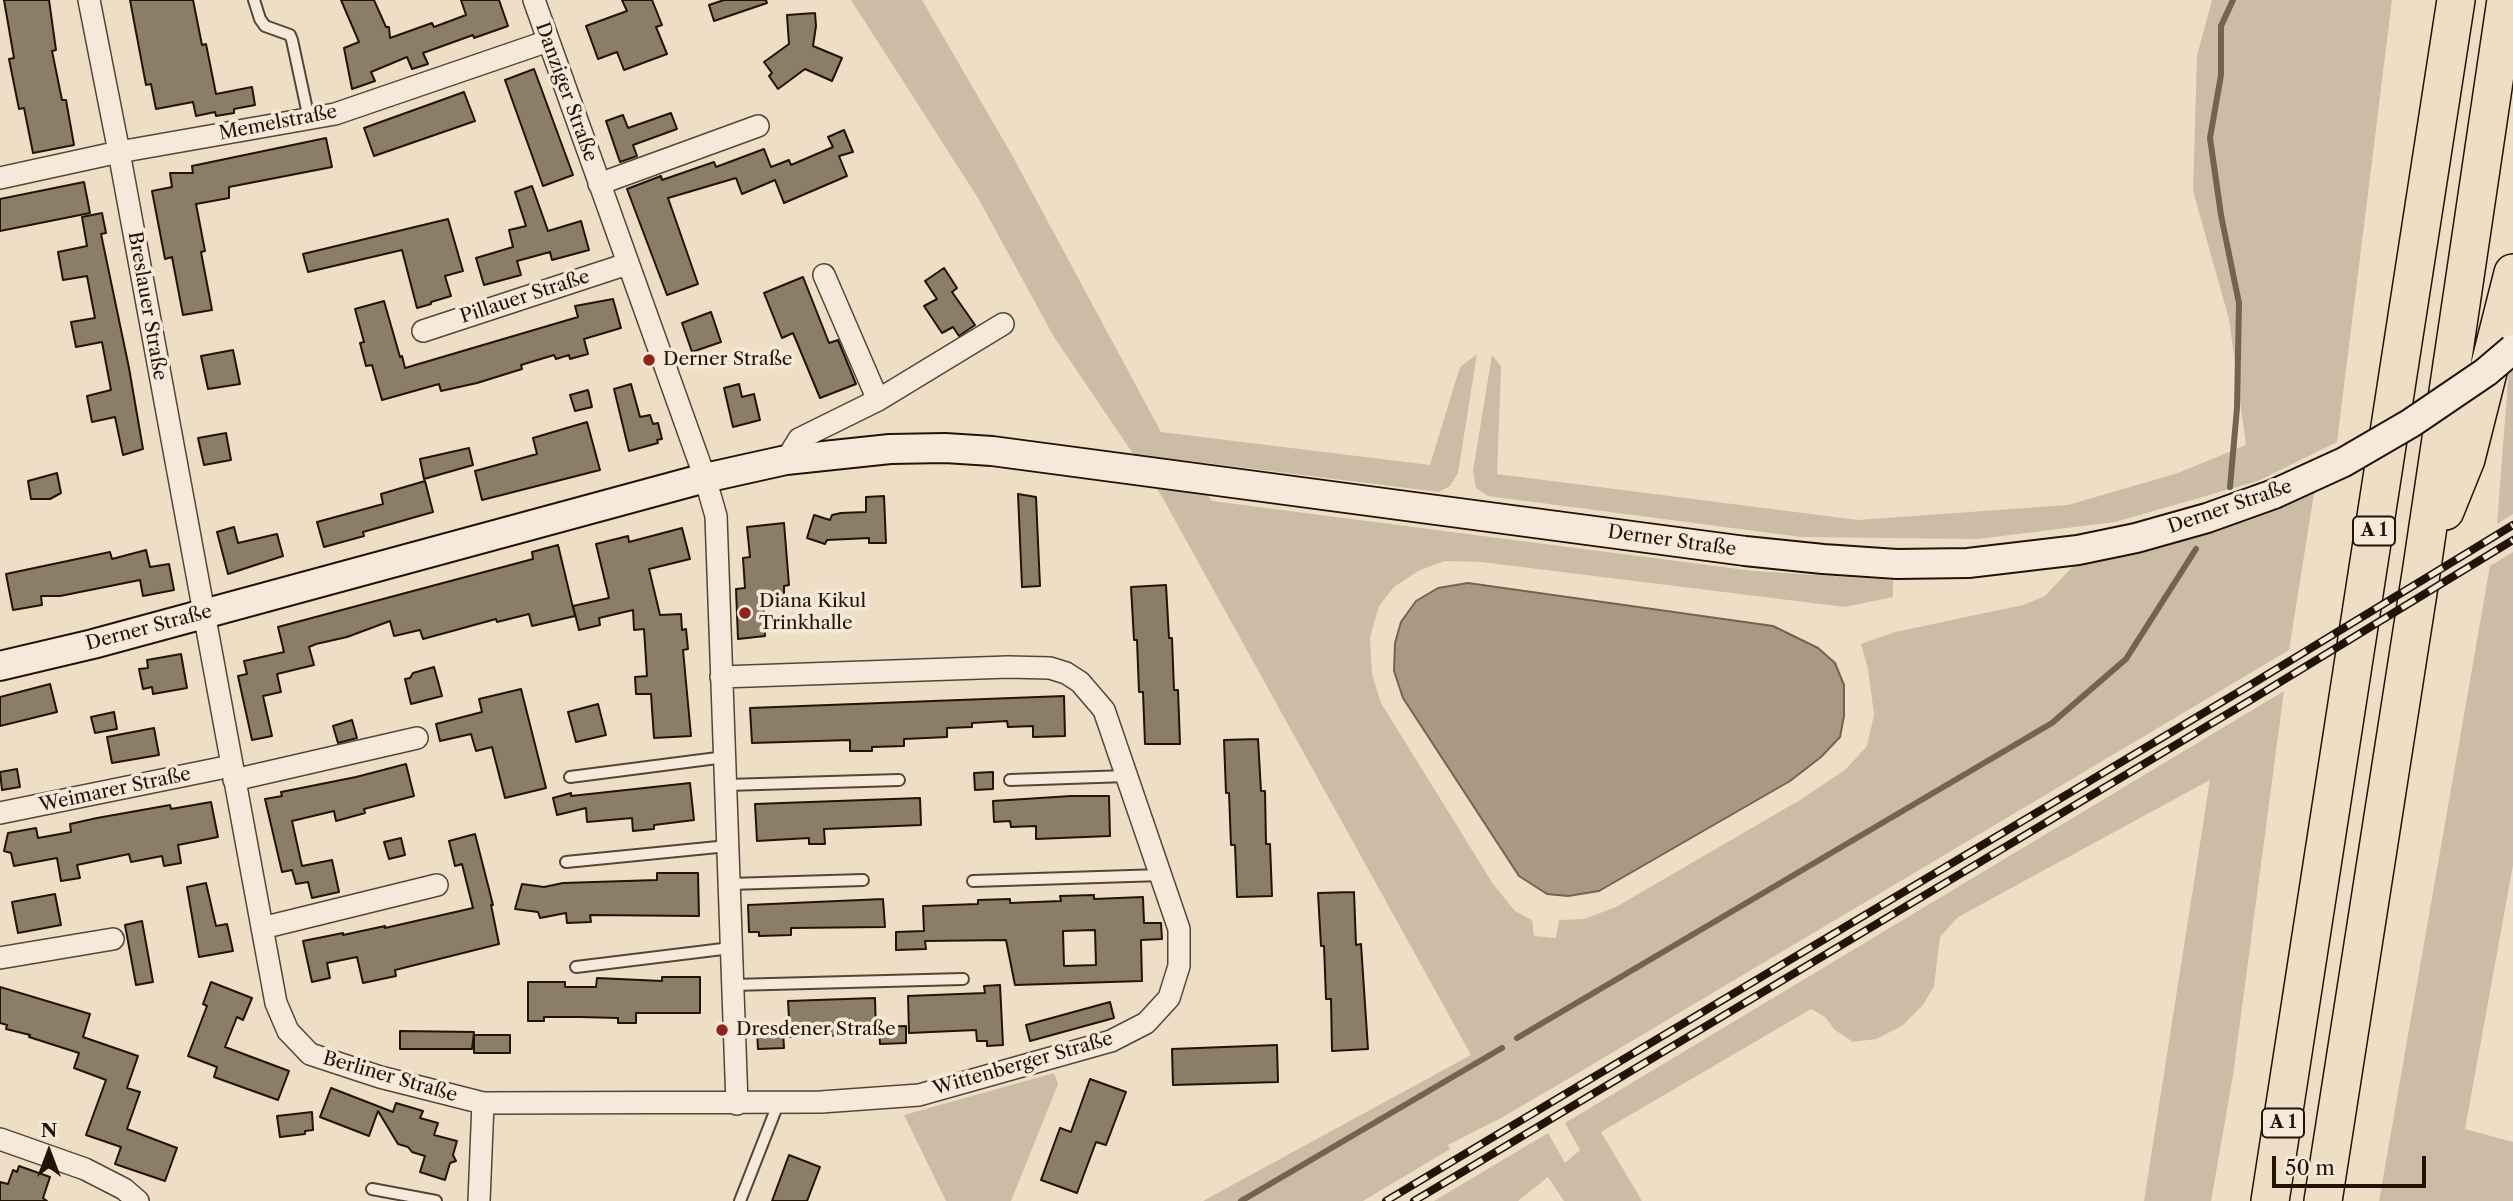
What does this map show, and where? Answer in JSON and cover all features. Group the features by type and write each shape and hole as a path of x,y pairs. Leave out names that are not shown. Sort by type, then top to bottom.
{"highway":[{"name":"A 1","path":"2270,1201 2456,0"},
{"name":"A 1","path":"2323,1201 2422,567 2506,0"},
{"path":"2422,567 2466,459 2513,273"}],"street":[{"name":"Breslauer Straße","path":"89,0 203,613"},
{"name":"Danziger Straße","path":"534,0 705,478"},
{"name":"Memelstraße","path":"0,178 119,152 335,114 548,41"},
{"name":"Danziger Straße","path":"599,184 758,126"},
{"name":"Pillauer Straße","path":"423,331 627,264"},
{"path":"824,275 878,400"},
{"path":"786,460 799,439 878,400 1003,324"},
{"name":"Derner Straße","path":"0,666 93,644 705,478 786,460 877,450 945,448 992,451 1745,551 1823,559 1897,564 1968,563 2078,550 2207,519 2274,494 2344,462 2411,423 2486,372 2513,349"},
{"path":"705,478 716,516 737,1104"},
{"name":"Berliner Straße","path":"203,613 276,1003 288,1031 310,1054 380,1077 483,1103 737,1104"},
{"name":"Wittenberger Straße","path":"721,677 1008,667 1050,668 1073,678 1093,695 1104,710 1179,929 1179,966 1169,998 1146,1023 1111,1041 919,1095 737,1104"},
{"path":"232,773 417,738"},
{"name":"Weimarer Straße","path":"0,813 232,773"},
{"path":"262,928 436,885"},
{"path":"0,958 113,939"},
{"name":"Berliner Straße","path":"480,1201 483,1103"},
{"path":"0,1139 85,1169 124,1189 138,1201"}],"lane":[{"path":"254,0 265,26 290,35 309,119"},
{"path":"570,777 725,757"},
{"path":"1010,780 1127,776"},
{"path":"726,785 899,780"},
{"path":"566,862 728,846"},
{"path":"973,881 1162,875"},
{"path":"729,884 863,880"},
{"path":"576,967 732,948"},
{"path":"732,985 963,979"},
{"path":"740,1201 778,1104"},
{"path":"372,1189 436,1201"}],"shaded area":[{"path":"851,0 922,0 1012,155 1161,432 1430,465 1460,367 1477,354 1458,473 1450,486 1439,492 1182,460 1212,501 1754,571 1893,580 1893,597 1845,607 1481,562 1445,561 1420,570 1394,587 1379,606 1370,637 1372,674 1381,703 1493,884 1515,911 1532,920 1534,936 1556,938 1559,920 1584,919 1616,907 1800,800 1846,769 1867,746 1874,715 1868,669 1861,644 1895,632 2023,605 2045,596 2075,564 2315,487 2289,650 1573,1076 1448,1145 1450,1149 1363,1201 1203,1201 1471,1055 1161,495 1054,337 978,198"},
{"path":"2212,0 2392,0 2337,442 2258,481 2115,522 1978,539 1801,537 1488,496 1476,488 1473,471 1492,355 1501,366 1497,474 1858,520 2068,505 2178,473 2246,445 2229,319 2193,191 2197,56"},
{"path":"2513,366 2513,514 2497,524 2509,369"},
{"path":"2513,552 2513,865 2465,1129 2513,1142 2513,1201 2379,1201 2490,566"},
{"path":"1468,583 1773,626 1818,648 1835,663 1844,685 1844,716 1840,737 1821,757 1790,781 1599,891 1568,896 1547,894 1519,876 1403,698 1394,671 1395,643 1401,622 1416,601 1438,588"},
{"path":"2284,691 2233,1075 2211,1201 2144,1201 2210,780 1958,917 1940,937 1934,986 1923,1005 1902,1026 1876,1039 1853,1042 1835,1030 1825,1017 1811,1009 1601,1132 1642,1201 1564,1201 1548,1177 1518,1201 1434,1201 1548,1133 1565,1163 1580,1150 1565,1123"},
{"path":"1054,1073 1058,1084 1011,1201 946,1201 904,1115"}],"building":[{"path":"4,0 49,0 56,50 52,51 62,100 66,100 74,145 33,153 24,108 19,109 9,59 14,58"},
{"path":"130,0 193,0 202,45 206,44 216,94 252,87 255,105 216,116 215,112 196,116 193,102 156,109 151,84 146,85"},
{"path":"341,0 374,0 386,27 389,27 390,38 432,23 434,27 466,15 461,0 499,0 508,26 423,53 428,64 412,69 407,57 371,72 375,81 352,89 344,48 359,42"},
{"path":"622,0 652,0 662,25 656,27 667,54 624,70 617,52 598,59 586,26 627,11"},
{"path":"724,0 766,0 767,3 714,21 709,5"},
{"path":"815,13 813,46 842,58 832,81 805,69 778,89 764,62 789,44 787,15"},
{"path":"534,69 573,175 543,186 505,80"},
{"path":"464,92 475,121 374,156 364,128"},
{"path":"671,113 677,129 633,145 637,156 620,162 606,121 623,115 628,128"},
{"path":"844,130 853,152 839,156 847,176 784,203 775,180 742,194 736,178 668,198 698,284 667,295 627,189 661,176 662,180 714,162 716,167 764,149 771,167 789,160 791,165 833,147 828,137"},
{"path":"326,138 332,167 229,187 229,198 196,204 205,251 201,252 212,310 183,315 172,257 165,259 152,191 172,187 170,173 193,173 192,166"},
{"path":"84,182 90,213 0,231 0,199"},
{"path":"532,186 548,231 581,221 589,250 552,260 550,252 517,261 521,275 484,285 476,258 513,247 509,230 526,226 515,192"},
{"path":"102,213 106,233 101,234 143,449 123,455 115,417 92,422 87,396 111,390 102,342 76,347 71,322 95,318 87,276 63,280 58,252 87,246 82,217"},
{"path":"448,219 463,271 445,276 451,296 431,304 417,308 402,250 308,272 303,254"},
{"path":"944,268 957,288 952,292 975,325 959,336 953,327 942,333 924,306 937,299 925,281"},
{"path":"803,277 829,343 838,340 856,384 820,398 793,333 782,338 764,293"},
{"path":"613,299 621,328 584,339 588,354 570,359 569,355 556,359 554,355 521,365 522,369 477,383 441,391 439,384 382,400 372,365 366,366 360,343 364,342 355,309 384,301 405,368 578,317 575,306"},
{"path":"711,312 721,342 692,352 682,323"},
{"path":"233,350 240,384 208,389 201,356"},
{"path":"631,384 640,417 650,415 653,424 658,423 662,439 657,440 658,443 629,451 614,389"},
{"path":"739,384 742,397 754,394 760,420 733,427 724,388"},
{"path":"588,390 592,407 575,411 570,395"},
{"path":"587,422 600,470 482,500 475,471 537,454 533,438"},
{"path":"226,433 231,460 204,465 198,438"},
{"path":"469,448 473,465 424,479 420,459"},
{"path":"57,473 61,493 50,499 31,499 28,481"},
{"path":"425,481 433,512 363,532 364,536 324,547 317,522 383,504 381,494"},
{"path":"1018,494 1036,497 1040,586 1022,587"},
{"path":"884,496 886,543 869,543 869,538 827,540 825,544 807,538 814,515 830,520 832,515 841,513 866,512 866,497"},
{"path":"784,523 789,585 784,586 784,595 763,596 765,636 738,639 736,589 745,588 743,558 750,557 747,527"},
{"path":"234,527 238,543 277,534 283,556 228,574 217,532"},
{"path":"682,528 690,559 649,569 660,615 681,614 682,630 686,629 688,649 683,650 691,736 654,738 651,694 636,694 635,677 647,676 644,629 634,630 633,610 599,618 600,625 579,630 573,606 609,598 596,544 628,536 629,542"},
{"path":"558,545 575,616 532,626 529,614 497,622 496,619 423,639 420,630 394,636 390,621 347,637 316,644 309,647 314,665 277,674 281,692 263,696 272,736 252,740 238,676 247,674 244,661 284,652 278,627 533,559 532,552"},
{"path":"146,550 150,567 169,564 174,590 143,596 140,580 60,596 41,596 42,605 13,610 6,574 110,552 112,559"},
{"path":"1166,585 1174,690 1178,690 1180,744 1145,744 1143,692 1139,692 1131,587"},
{"path":"181,654 187,688 153,694 152,687 143,689 139,669 148,668 147,660"},
{"path":"434,667 442,696 411,704 405,679 410,678 413,673"},
{"path":"50,684 57,712 0,726 0,697"},
{"path":"521,689 546,788 505,798 492,747 476,751 471,734 440,741 436,724 482,712 479,699"},
{"path":"1064,696 1065,736 1033,737 1033,726 1008,727 1007,721 947,728 947,737 904,739 904,746 872,747 872,751 850,751 850,740 752,743 750,708"},
{"path":"598,704 606,735 576,742 568,712"},
{"path":"114,712 117,729 95,733 91,717"},
{"path":"352,720 357,738 338,743 333,726"},
{"path":"154,728 159,755 112,763 107,737"},
{"path":"1258,739 1261,791 1265,791 1266,844 1270,844 1272,896 1237,897 1235,845 1231,845 1229,793 1226,793 1224,740"},
{"path":"406,764 414,796 364,809 365,813 336,821 334,811 292,821 302,866 332,860 339,892 312,898 308,882 296,884 292,870 282,872 265,799 282,796 281,792"},
{"path":"17,769 20,787 2,790 0,772"},
{"path":"993,772 993,789 975,790 974,773"},
{"path":"690,783 694,820 654,825 654,829 633,831 632,818 587,822 586,808 557,815 553,798 571,793 571,796"},
{"path":"1109,796 1110,836 1036,839 1036,826 1011,827 1010,821 994,822 993,801"},
{"path":"920,798 921,825 824,829 825,844 809,844 809,838 757,841 755,804"},
{"path":"211,802 218,837 178,845 181,863 164,866 162,856 131,862 129,854 77,865 80,878 61,881 57,858 14,866 11,853 4,851 8,833 36,828 38,838 71,832 70,824 97,818 170,805 171,809"},
{"path":"475,834 493,905 499,944 395,970 396,976 363,983 357,957 327,963 330,978 312,982 303,941 385,928 473,908 462,864 455,866 449,841"},
{"path":"401,838 405,855 389,859 384,842"},
{"path":"657,873 698,873 699,916 590,915 591,922 567,923 566,913 540,918 538,912 515,909 522,884 544,887 563,883 657,880"},
{"path":"206,883 216,926 227,924 233,951 199,957 187,887"},
{"path":"1354,892 1356,945 1361,944 1368,1049 1332,1051 1331,999 1326,999 1318,893"},
{"path":"55,894 61,925 18,933 12,902"},
{"path":"1094,895 1094,899 1143,897 1144,923 1161,923 1162,939 1141,940 1142,981 1015,985 1006,940 925,941 926,949 896,950 896,932 924,931 923,906 978,904 978,900 1010,899 1010,903 1061,901 1060,896","holes":["1095,930 1096,965 1064,966 1063,931"]},
{"path":"883,899 885,927 791,928 791,935 759,936 759,932 749,932 748,905"},
{"path":"142,921 153,982 136,985 125,925"},
{"path":"662,977 700,977 700,1013 636,1013 636,1023 618,1023 618,1018 580,1017 544,1017 544,1021 528,1021 528,982 565,982 565,987 596,987 597,978 662,981"},
{"path":"211,982 252,998 243,1020 237,1017 225,1047 289,1071 278,1100 214,1077 217,1067 188,1056 207,1006 203,1004"},
{"path":"1000,985 1003,1045 987,1046 987,1041 977,1041 976,1030 909,1033 908,996 985,993 984,986"},
{"path":"0,987 90,1014 83,1037 138,1056 127,1088 140,1092 127,1129 177,1148 165,1181 115,1164 121,1147 86,1135 106,1080 74,1068 79,1053 6,1029 7,1025 0,1023"},
{"path":"875,998 876,1034 790,1037 788,1001"},
{"path":"1110,1002 1114,1018 1030,1041 1026,1025"},
{"path":"906,1026 906,1043 880,1044 879,1027"},
{"path":"400,1031 474,1032 472,1049 400,1049"},
{"path":"783,1031 784,1048 758,1049 757,1032"},
{"path":"474,1035 510,1035 510,1053 474,1053"},
{"path":"1277,1045 1278,1082 1173,1085 1172,1049"},
{"path":"1090,1079 1126,1092 1106,1145 1096,1142 1077,1193 1041,1180 1060,1128 1071,1132"},
{"path":"331,1088 393,1112 396,1103 423,1111 420,1118 438,1123 434,1135 457,1141 453,1155 456,1161 450,1163 445,1180 420,1172 425,1156 398,1144 378,1111 369,1136 320,1117"},
{"path":"312,1112 313,1130 305,1131 305,1134 280,1137 277,1116"},
{"path":"789,1155 820,1167 807,1201 772,1201"},
{"path":"19,1166 50,1177 43,1198 47,1201 0,1201 0,1182 8,1184 13,1170 17,1172"}],"waterway":[{"path":"2230,487 2237,408 2239,303 2221,215 2210,138 2221,75 2221,26 2233,0"},
{"path":"1517,1038 2052,723 2126,659 2196,549"},
{"path":"1241,1201 1502,1048"}],"railway":[{"path":"1386,1201 2513,525"},
{"path":"1414,1201 2513,540"}],"place":[{"name":"Derner Straße","path":"649,360"},
{"name":"Diana Kikul Trinkhalle","path":"745,613"},
{"name":"Dresdener Straße","path":"722,1030"}]}
